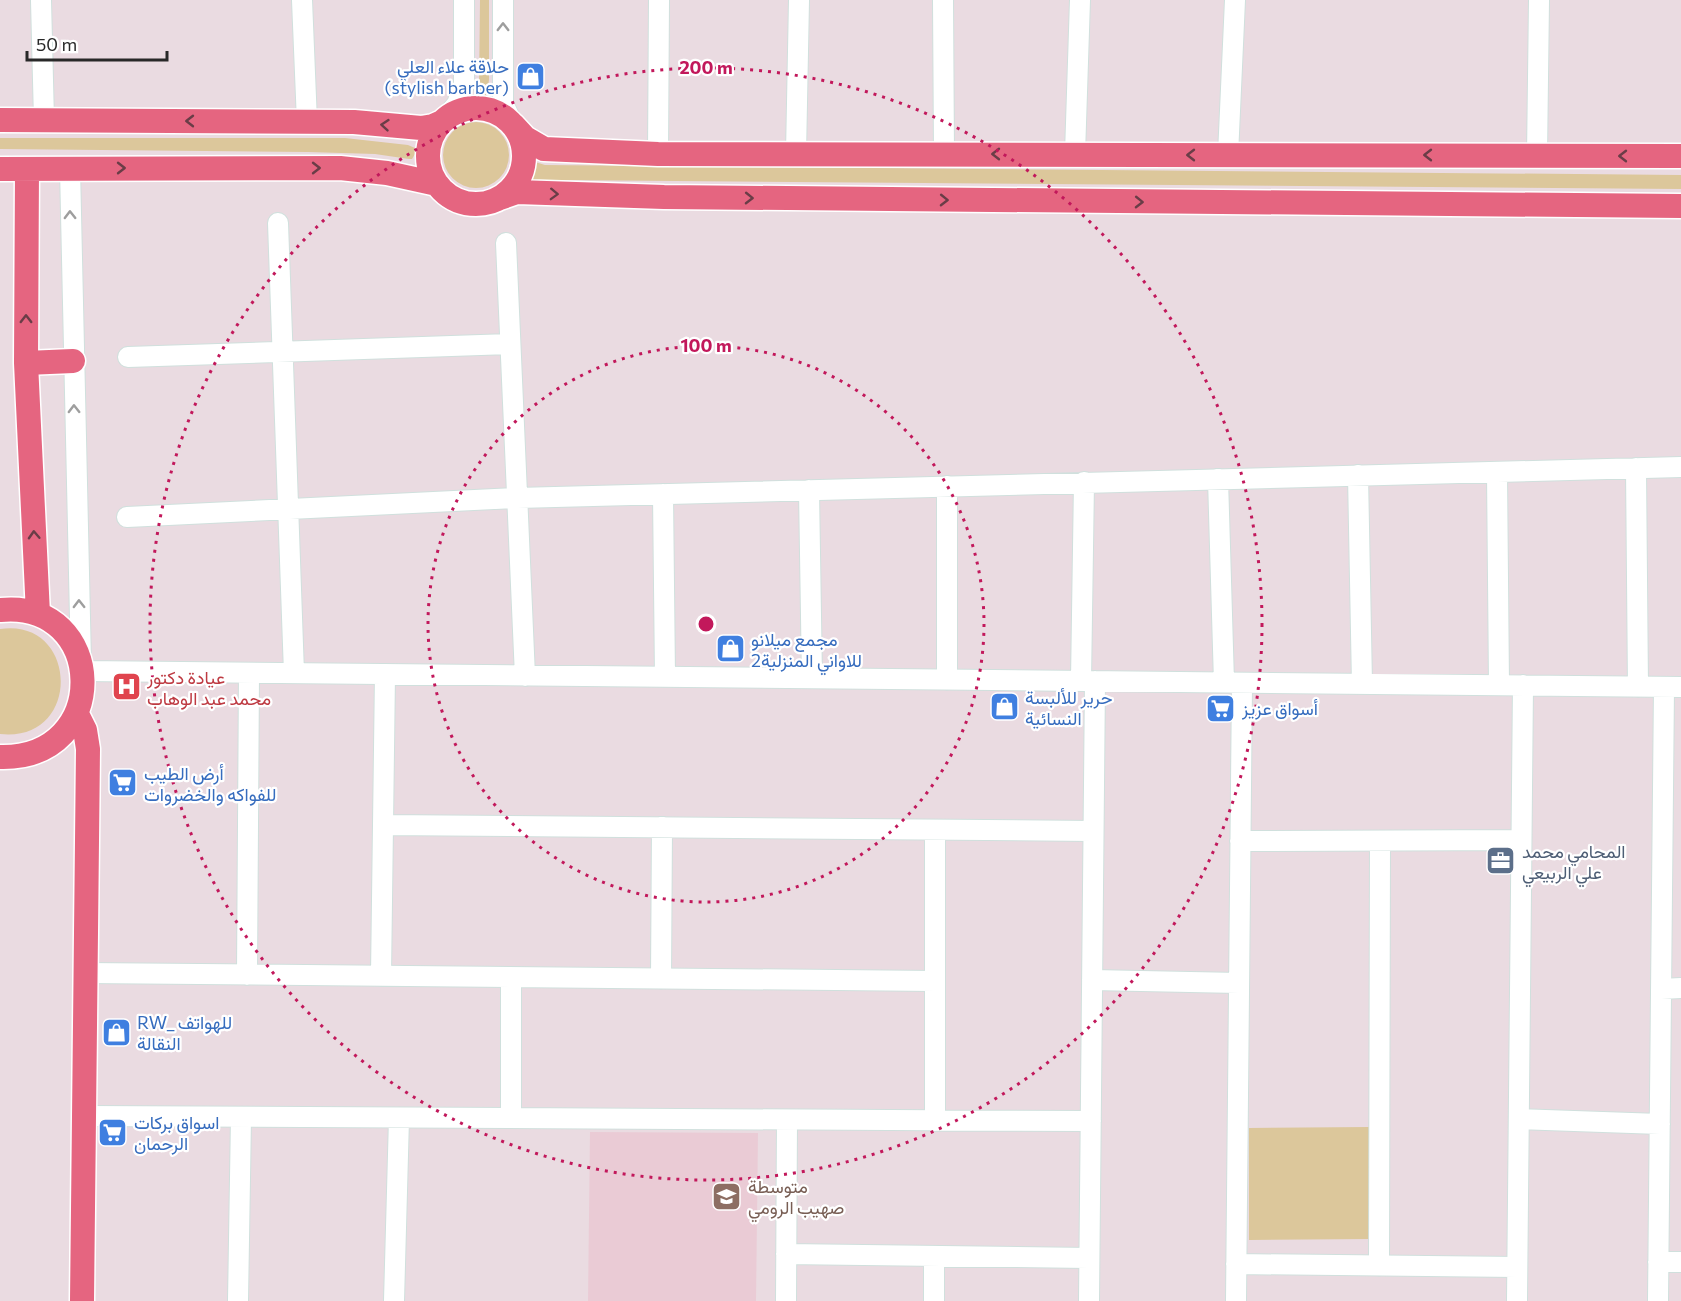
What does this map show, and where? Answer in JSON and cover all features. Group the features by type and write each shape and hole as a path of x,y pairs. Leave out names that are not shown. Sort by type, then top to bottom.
{"main road":[{"path":"0,120 354,122 421,129 442,122 456,112 479,108 501,115 525,138 544,149 556,151 796,154 1681,156"},
{"path":"442,122 432,136 428,152 429,169 437,184 449,196 464,203 481,204 517,192 688,198 1681,206"},
{"path":"497,199 511,189 520,174 524,157 522,140 513,125"},
{"path":"0,169 340,168 387,173 437,184"},
{"path":"27,169 26,363 38,614"},
{"path":"26,363 73,361"},
{"path":"0,610 15,609 38,614 57,626 72,643 82,667 84,686 77,714 58,739 32,754 0,757"},
{"path":"77,714 85,730 88,749 82,1301"}],"street":[{"path":"41,0 44,120"},
{"path":"302,0 307,122"},
{"path":"442,122 457,104 464,85 464,0"},
{"path":"503,0 503,103 513,125"},
{"path":"658,153 659,0"},
{"path":"796,154 798,0"},
{"path":"943,0 944,154"},
{"path":"1075,154 1080,0"},
{"path":"1228,155 1234,0"},
{"path":"1537,156 1539,0"},
{"path":"70,168 82,667 249,673 1673,687 1661,988 1658,1301"},
{"path":"278,223 294,673"},
{"path":"506,243 525,676"},
{"path":"128,357 510,344"},
{"path":"127,517 517,498 1681,467"},
{"path":"1636,468 1638,687"},
{"path":"1497,472 1499,685"},
{"path":"1358,475 1362,684"},
{"path":"1218,479 1233,682 1240,841 1236,1301"},
{"path":"1084,482 1093,831 1089,1301"},
{"path":"947,486 947,680"},
{"path":"809,490 812,678"},
{"path":"663,494 665,677"},
{"path":"247,975 249,673"},
{"path":"381,976 385,674"},
{"path":"1517,1301 1523,685"},
{"path":"383,825 1093,831"},
{"path":"662,827 662,979"},
{"path":"935,830 935,1120"},
{"path":"1240,841 1521,840"},
{"path":"1379,1266 1380,841"},
{"path":"86,973 935,981"},
{"path":"511,977 511,1119"},
{"path":"1092,980 1239,983"},
{"path":"1661,988 1681,988"},
{"path":"84,1116 1090,1121"},
{"path":"238,1301 241,1117"},
{"path":"394,1301 399,1118"},
{"path":"1519,1119 1660,1124"},
{"path":"786,1301 787,1120"},
{"path":"786,1254 1089,1258"},
{"path":"934,1256 934,1301"},
{"path":"1658,1262 1681,1262"},
{"path":"1236,1264 1517,1267"}],"shaded area":[{"path":"480,0 489,0 489,80 486,96 479,88"},
{"path":"470,122 482,122 494,127 504,137 509,155 507,168 494,183 482,188 470,188 458,183 448,173 443,161 443,149 448,137 458,127"},
{"path":"0,138 345,138 408,145 415,148 415,154 412,159 409,159 375,154 308,152 0,149"},
{"path":"532,161 545,165 1681,175 1681,189 530,181 527,180"},
{"path":"0,629 26,630 45,642 57,659 61,680 57,702 46,720 27,732 0,734"},
{"path":"1370,1127 1371,1239 1249,1240 1249,1128"},
{"path":"590,1132 758,1133 756,1301 588,1301"}],"place":[{"name":"حلاقة علاء العلي (stylish barber)","path":"530,76"},
{"name":"مجمع ميلانو للاواني المنزلية2","path":"730,649"},
{"name":"عيادة دكتور محمد عبد الوهاب","path":"126,687"},
{"name":"حرير للألبسة النسائية","path":"1004,707"},
{"name":"أسواق عزيز","path":"1221,708"},
{"name":"أرض الطيب للفواكه والخضروات","path":"123,783"},
{"name":"المحامي محمد علي الربيعي","path":"1501,861"},
{"name":"RW_ للهواتف النقالة","path":"116,1032"},
{"name":"اسواق بركات الرحمان","path":"113,1132"},
{"name":"متوسطة صهيب الرومي","path":"727,1196"}]}
